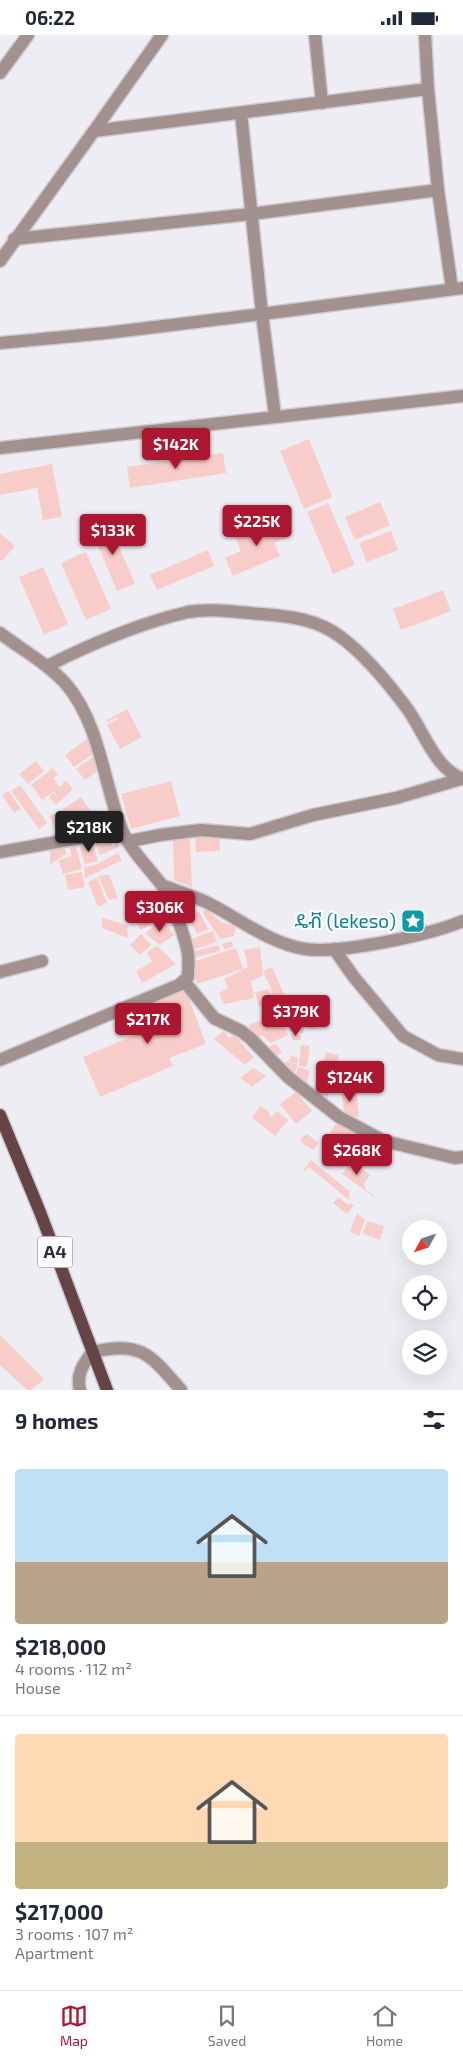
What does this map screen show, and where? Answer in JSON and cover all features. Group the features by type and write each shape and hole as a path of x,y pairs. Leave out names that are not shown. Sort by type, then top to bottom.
{"main road":[{"name":"A4","path":"0,1115 40,1212 107,1390"}],"street":[{"path":"0,73 28,35"},
{"path":"0,261 162,35"},
{"path":"315,35 322,103"},
{"path":"0,343 106,333 457,289 438,190 428,89 425,35"},
{"path":"94,131 428,89"},
{"path":"241,113 250,214 275,416"},
{"path":"14,239 250,214 438,190"},
{"path":"0,448 463,396"},
{"path":"47,666 93,642 189,612 215,611 293,616 317,623 341,637 357,651 406,707 446,771 462,779"},
{"path":"0,633 47,666 66,685 88,722 105,769 120,826 162,885 175,913 188,953 188,977 184,981 164,992 0,1060"},
{"path":"130,841 201,830 250,834 313,815 396,799 462,779"},
{"path":"0,852 96,835 120,826"},
{"path":"162,885 209,904 271,938 305,949 334,949 409,937 463,921"},
{"path":"334,949 353,976 402,1036 438,1055 463,1059"},
{"path":"0,972 42,961"},
{"path":"184,981 214,1018 241,1031 250,1038 288,1077 339,1117 384,1141 455,1158 463,1157"},
{"path":"80,1390 78,1380 80,1370 92,1353 116,1347 128,1347 142,1352 162,1367 180,1390"}],"building":[{"path":"309,439 332,497 304,509 280,451"},
{"path":"223,453 226,473 130,488 127,467"},
{"path":"52,464 62,517 43,520 37,488 0,495 0,474"},
{"path":"380,502 390,525 355,540 345,517"},
{"path":"328,503 355,565 333,574 307,512"},
{"path":"281,518 289,537 274,543 280,556 233,576 225,558 241,551 235,537"},
{"path":"108,521 135,584 117,591 91,529"},
{"path":"391,531 398,550 367,562 359,543"},
{"path":"0,533 15,546 2,561 0,559"},
{"path":"208,550 214,566 157,590 150,575"},
{"path":"86,552 111,609 86,620 61,563"},
{"path":"43,567 68,624 44,635 19,577"},
{"path":"443,590 451,611 401,630 393,609"},
{"path":"127,709 142,737 120,749 107,725 118,719 117,717 108,722 107,720"},
{"path":"90,737 93,754 74,767 65,755"},
{"path":"94,756 100,769 85,780 76,769"},
{"path":"36,761 44,771 28,784 19,774"},
{"path":"53,768 58,775 53,778 60,787 66,781 73,789 56,805 49,797 59,788 42,800 31,785"},
{"path":"171,781 180,816 131,829 121,794"},
{"path":"20,785 47,823 39,829 11,791"},
{"path":"9,791 21,809 14,813 2,795"},
{"path":"81,797 91,812 72,824 63,809"},
{"path":"61,811 70,829 58,834 49,816"},
{"path":"219,835 220,851 196,852 195,836"},
{"path":"108,836 112,846 118,844 119,847 100,855 95,841"},
{"path":"190,836 192,887 174,880 173,837"},
{"path":"92,842 98,861 85,864 79,846"},
{"path":"64,843 66,854 50,864 50,851 47,845"},
{"path":"75,843 82,869 63,874 59,860 72,856 68,844"},
{"path":"118,853 122,860 85,878 84,867 95,865"},
{"path":"82,872 85,887 68,890 65,875"},
{"path":"109,875 118,898 109,900 98,876"},
{"path":"97,878 107,903 98,907 88,882"},
{"path":"160,898 163,906 159,910 161,918 141,930 132,916"},
{"path":"205,908 221,922 236,926 234,936 220,939 203,913"},
{"path":"199,911 208,929 197,934 188,917"},
{"path":"102,918 127,925 128,938 102,928"},
{"path":"163,920 174,935 160,945 145,933"},
{"path":"188,927 192,939 213,931 217,942 192,950 185,928"},
{"path":"141,934 151,945 140,955 130,945"},
{"path":"232,941 233,947 224,949 222,944"},
{"path":"219,945 220,951 190,959 188,953"},
{"path":"157,946 176,964 142,983 136,971 152,962 147,952"},
{"path":"260,947 263,976 251,981 254,998 224,1004 219,993 228,988 224,979 248,967 244,950"},
{"path":"236,948 243,969 197,984 190,963"},
{"path":"272,967 286,998 273,1004 271,988 263,971"},
{"path":"184,986 206,1044 169,1058 173,1066 100,1097 83,1057 156,1026 163,1041 148,1000"},
{"path":"269,989 272,997 263,999 264,1006 259,1007 255,992"},
{"path":"278,1004 285,1009 284,1013 272,1024 284,1026 288,1035 271,1043 262,1035 256,1040 249,1025 262,1020 263,1012"},
{"path":"308,1014 319,1018 315,1030 303,1026"},
{"path":"292,1026 304,1027 303,1033 291,1031"},
{"path":"224,1031 229,1038 234,1035 254,1057 245,1065 214,1039"},
{"path":"292,1034 301,1035 301,1040 292,1040"},
{"path":"275,1043 282,1052 271,1060 264,1052"},
{"path":"301,1045 310,1046 307,1067 299,1066"},
{"path":"326,1052 339,1055 337,1064 324,1061"},
{"path":"292,1056 298,1058 297,1064 288,1061"},
{"path":"286,1061 298,1065 293,1077 282,1071"},
{"path":"321,1062 334,1065 332,1079 319,1077"},
{"path":"299,1067 310,1071 305,1088 293,1079"},
{"path":"253,1068 266,1076 252,1087 240,1078"},
{"path":"341,1071 352,1072 351,1085 340,1084"},
{"path":"316,1080 331,1084 328,1097 313,1093"},
{"path":"356,1087 359,1117 345,1118 341,1089"},
{"path":"296,1092 312,1111 296,1124 280,1104"},
{"path":"261,1106 269,1112 270,1118 277,1111 288,1120 275,1136 252,1117"},
{"path":"338,1121 359,1135 351,1147 330,1132"},
{"path":"307,1134 319,1143 313,1150 303,1144 300,1139"},
{"path":"329,1136 357,1154 353,1161 325,1142"},
{"path":"311,1160 350,1192 349,1200 309,1167 305,1171 303,1170"},
{"path":"352,1161 370,1175 364,1184 366,1190 374,1197 342,1174"},
{"path":"338,1197 349,1205 351,1203 354,1205 347,1214 333,1203"},
{"path":"357,1213 365,1220 359,1236 350,1232"},
{"path":"367,1221 384,1226 380,1240 363,1234"},
{"path":"0,1335 44,1379 31,1390 27,1390 0,1365"}],"place":[{"name":"ዴቭ (lekeso)","path":"413,921"}]}
